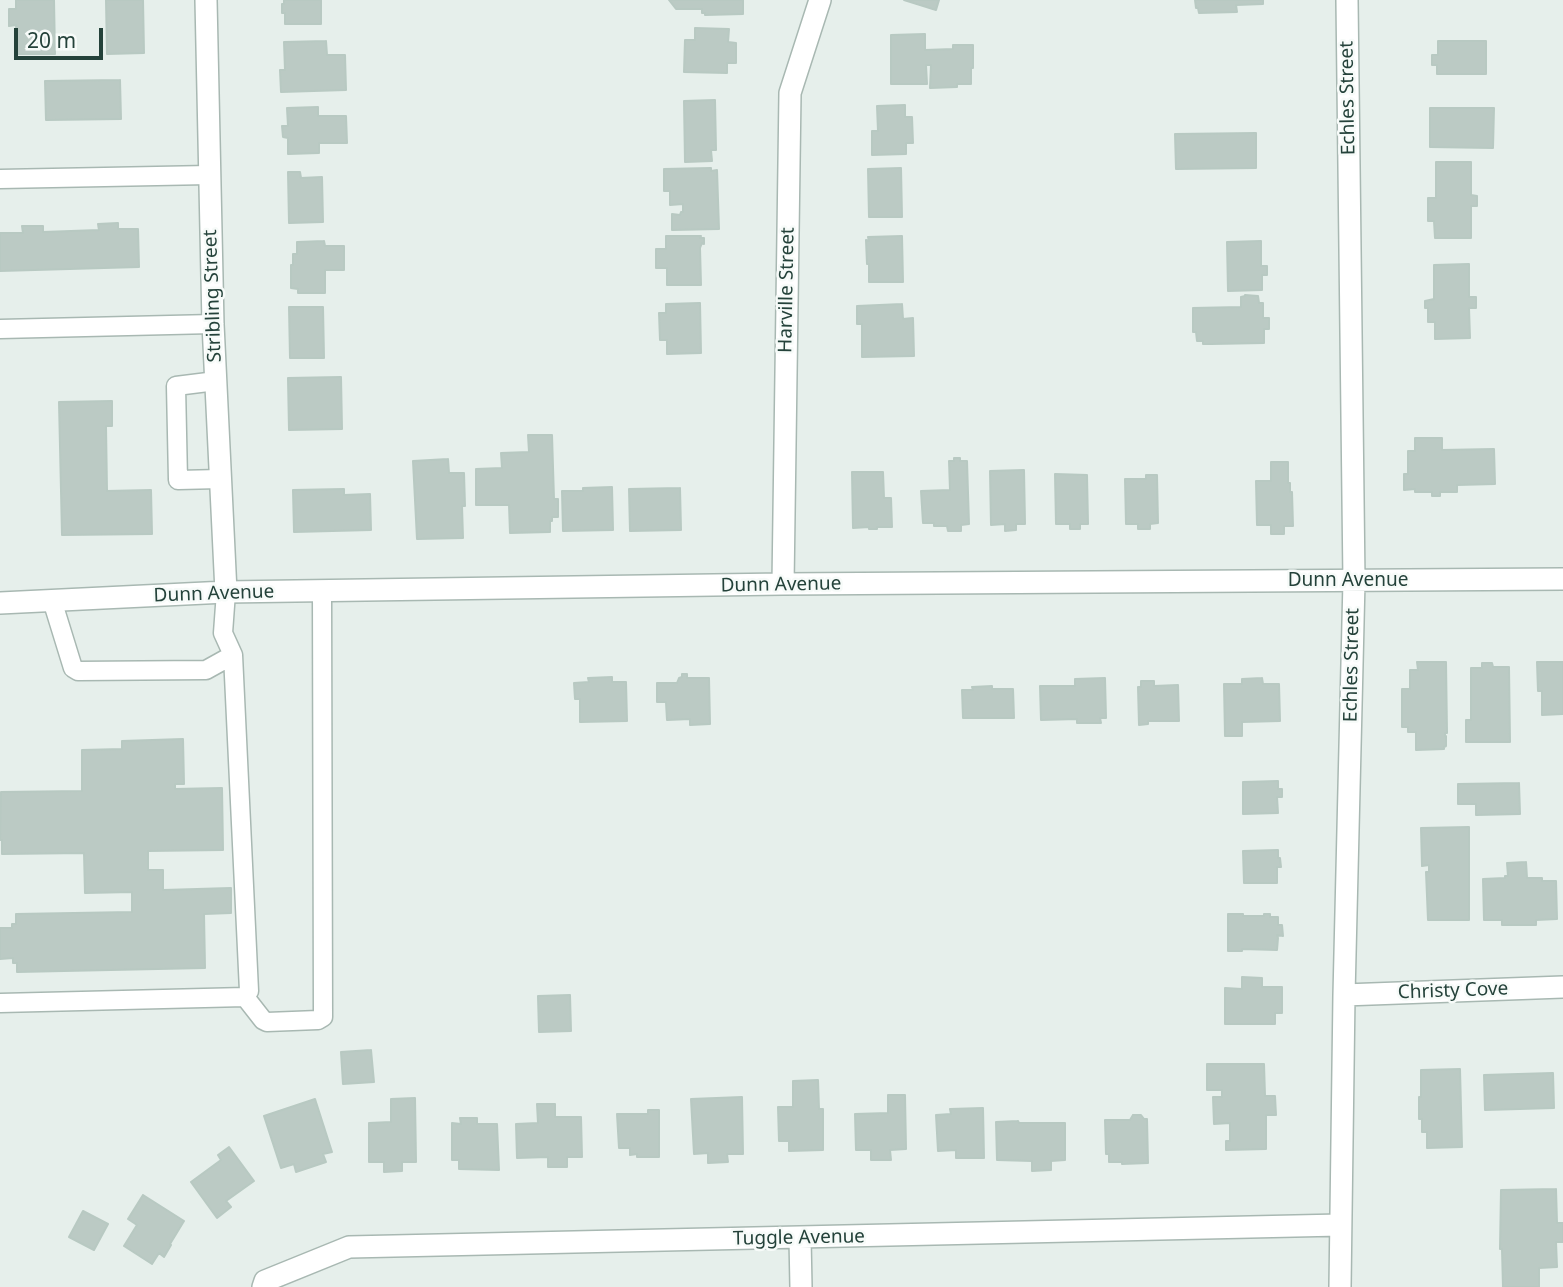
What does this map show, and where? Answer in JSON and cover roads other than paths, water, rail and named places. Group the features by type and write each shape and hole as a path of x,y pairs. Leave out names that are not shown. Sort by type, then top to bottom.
{"street":[{"name":"Stribling Street","path":"206,0 213,324 226,592"},
{"name":"Harville Street","path":"782,584 790,93 820,0"},
{"name":"Echles Street","path":"1340,1287 1354,581 1347,0"},
{"name":"Dunn Avenue","path":"0,603 226,592 782,584 1563,579"},
{"name":"Christy Cove","path":"1344,995 1563,987"},
{"name":"Tuggle Avenue","path":"264,1284 349,1247 1340,1225"},
{"path":"800,1238 801,1287"}],"lane":[{"path":"0,179 209,175"},
{"path":"0,329 213,324"},
{"path":"216,381 176,386 178,480 220,479"},
{"path":"245,997 267,1022 318,1020 324,1017 322,591"},
{"path":"226,592 223,633 233,655 249,991 245,997"},
{"path":"52,600 74,668 78,671 206,670 233,655"},
{"path":"0,1003 245,997"}]}
